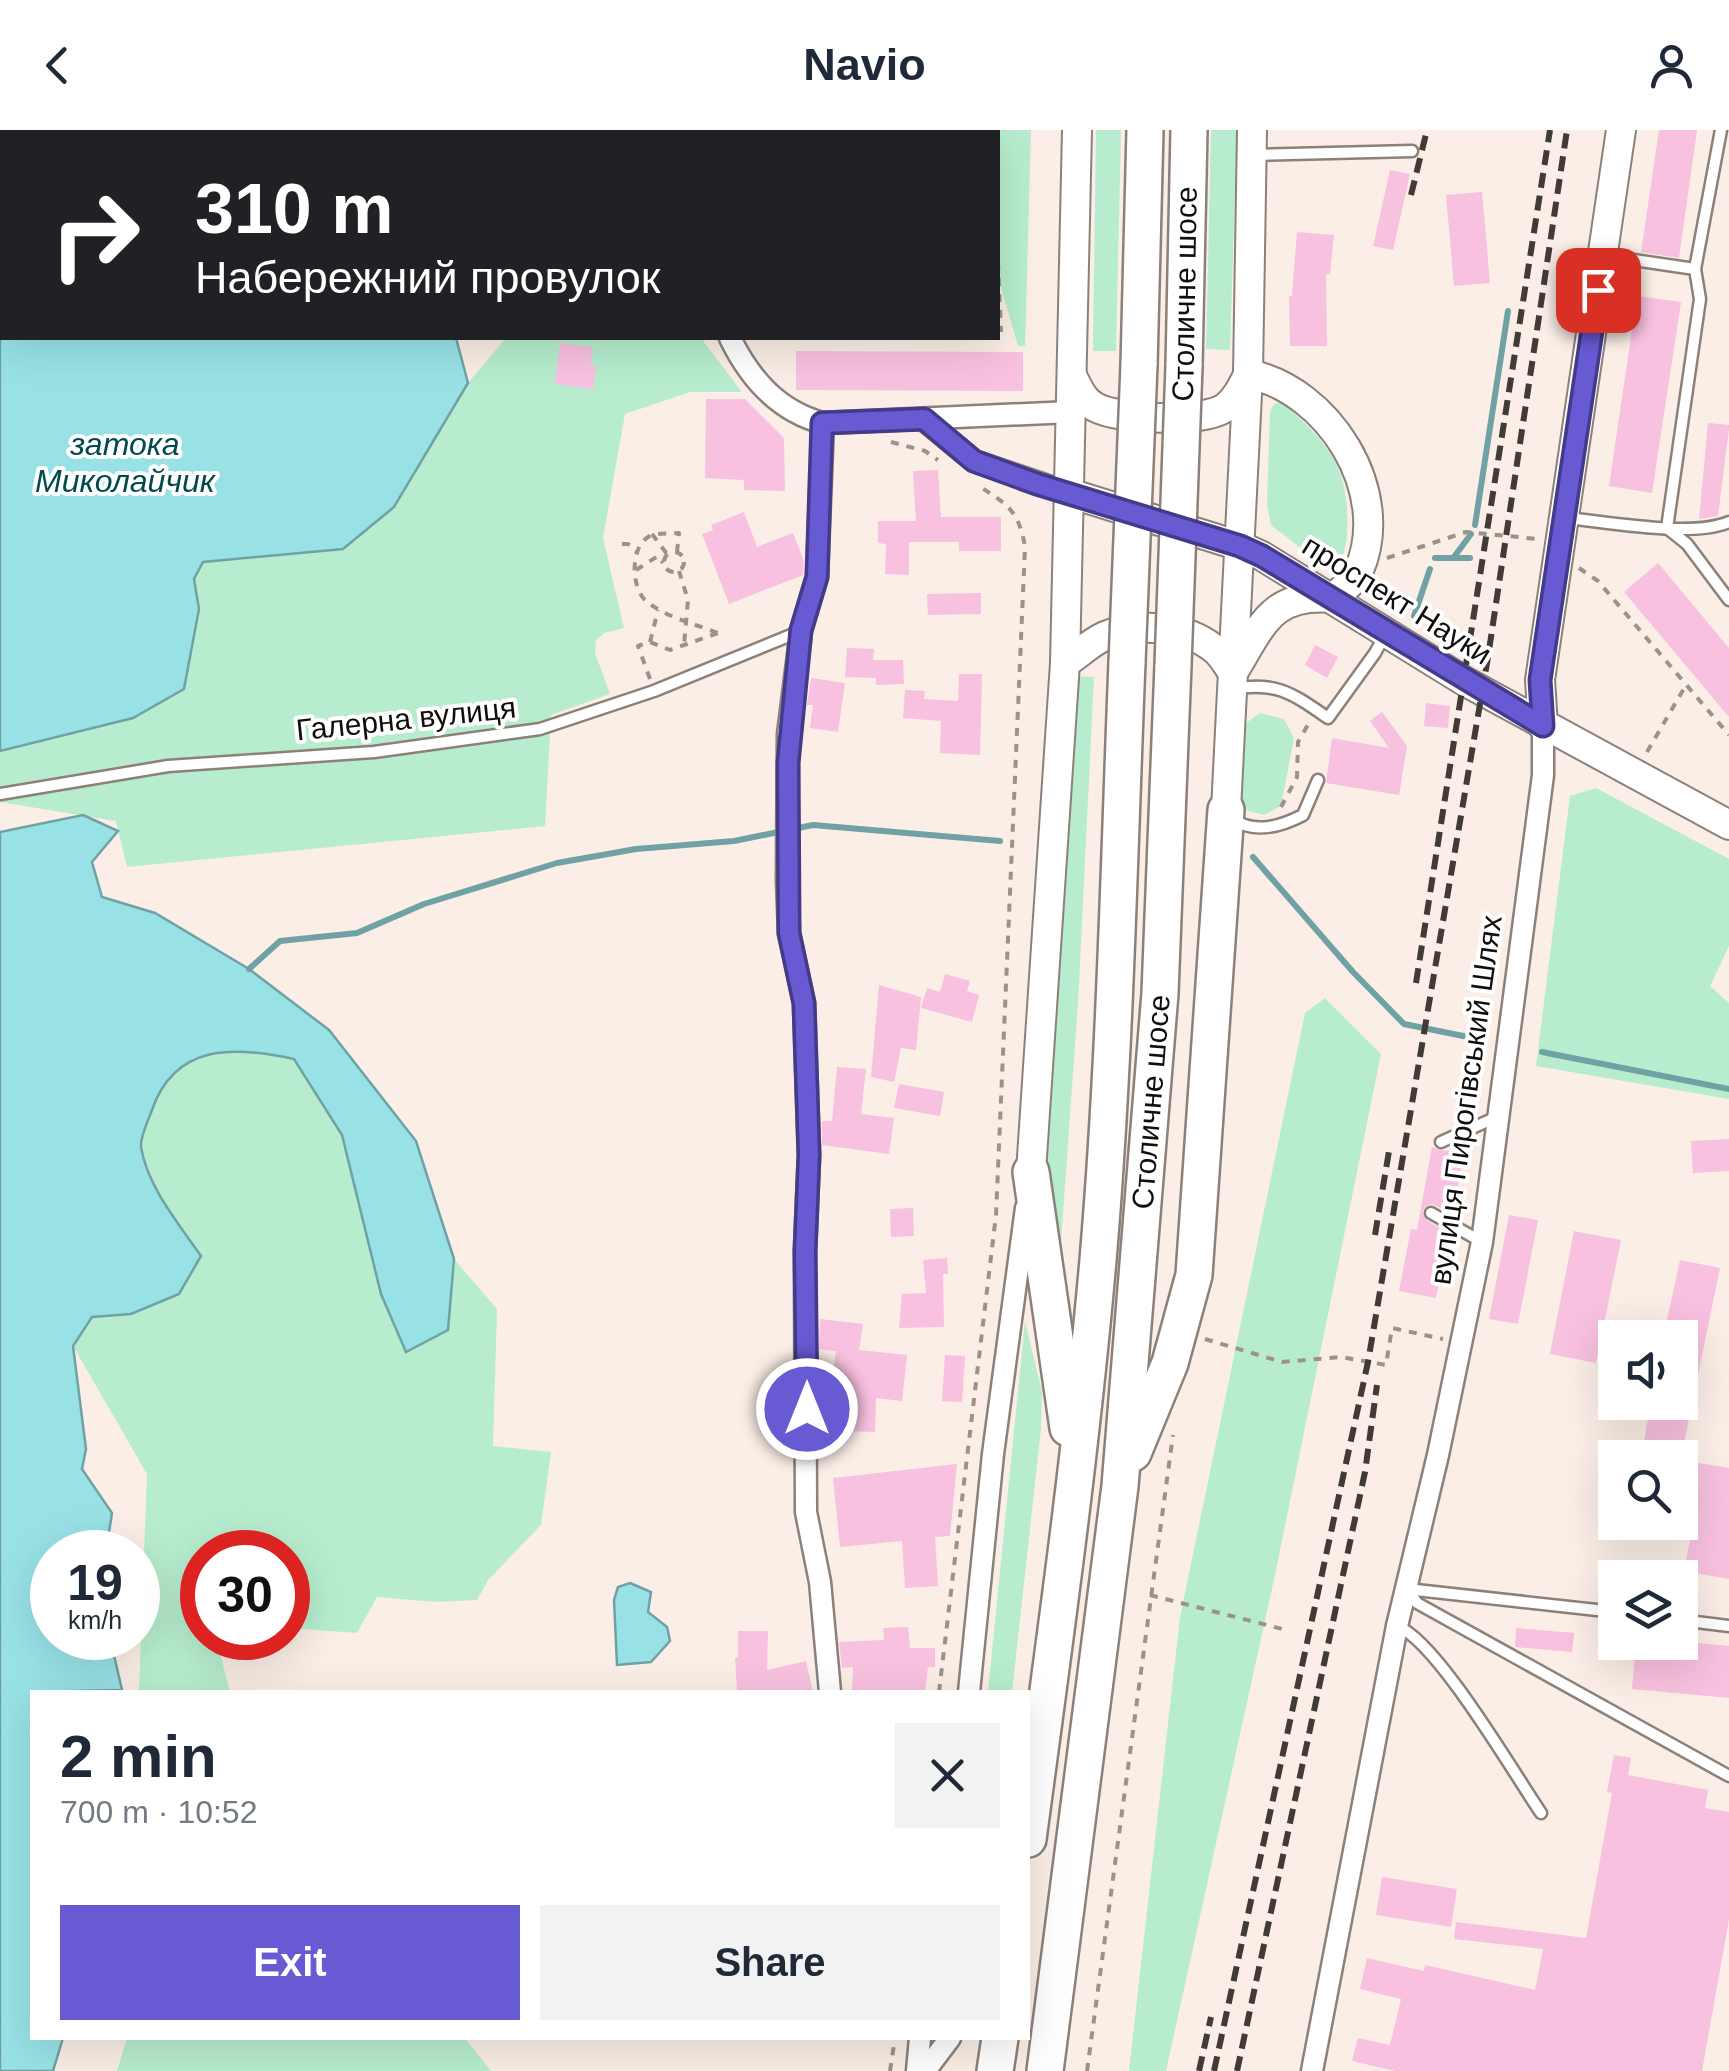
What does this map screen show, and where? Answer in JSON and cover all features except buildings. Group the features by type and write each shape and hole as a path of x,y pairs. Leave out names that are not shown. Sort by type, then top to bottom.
{"highway":[{"name":"Столичне шосе","path":"1030,1824 1076,1483 1098,1257 1114,990 1145,130"},
{"name":"Столичне шосе","path":"1045,2071 1120,1486 1160,993 1189,130"},
{"path":"1120,1486 1170,1364 1194,1275 1226,810"},
{"path":"1030,1172 1076,1483"},
{"path":"995,2071 1000,2040"}],"main road":[{"path":"1030,1172 1065,663 1077,130"},
{"name":"вулиця Пирогівський Шлях","path":"1543,726 1540,680 1620,130"},
{"path":"1226,810 1248,374 1252,142"},
{"path":"1072,376 1083,398 1116,415 1201,417 1223,410 1238,394 1248,374"},
{"path":"1232,681 1272,612 1307,596 1333,598 1352,582 1360,570 1368,529 1365,495 1342,440 1317,408 1295,391 1270,378 1248,374"},
{"name":"проспект Науки","path":"1069,492 1240,546 1543,726 1729,825"},
{"path":"1065,663 1105,636 1142,627 1163,629 1200,640 1217,650 1232,681"}],"street":[{"path":"731,340 740,359 768,394 795,416 822,423 1071,412"},
{"path":"924,419 974,461 1069,492"},
{"path":"822,423 817,577 801,630 788,734 787,831 789,933 804,1003 809,1155 805,1251 806,1512 820,1582 830,1690"},
{"name":"вулиця Пирогівський Шлях","path":"1312,2071 1398,1626 1482,1242 1543,775 1543,726"},
{"path":"969,1690 993,1454 1030,1172"},
{"path":"916,2071 920,2040"},
{"path":"925,2071 948,2040"}],"lane":[{"path":"1668,528 1700,299 1695,269 1720,130"},
{"path":"1252,142 1412,151"},
{"path":"1602,256 1695,269"},
{"path":"1563,538 1725,527"},
{"path":"1668,528 1687,544 1729,600"},
{"name":"Галерна вулиця","path":"0,794 168,766 374,752 540,728 654,691 801,630"},
{"path":"1232,681 1278,688 1300,697 1328,718 1376,653 1386,633"},
{"path":"1226,810 1234,821 1249,828 1287,824 1303,815 1318,780"},
{"path":"1441,1142 1500,1116"},
{"path":"1431,1214 1482,1242"},
{"path":"1407,1589 1598,1610"},
{"path":"1407,1589 1417,1604 1729,1776"},
{"path":"1698,1622 1729,1626"},
{"path":"1398,1626 1411,1632 1436,1657 1541,1813"}],"path":[{"path":"1000,309 1001,332"},
{"path":"876,443 891,442 939,460"},
{"path":"940,1690 996,1215 1025,547 1022,526 1009,506 967,478"},
{"path":"1360,570 1414,547 1466,532 1563,538 1729,735"},
{"path":"654,691 638,646 650,642 670,650 718,633 658,610 642,598 636,586 636,570 642,542 652,534 679,533 677,552"},
{"path":"652,534 668,554"},
{"path":"622,544 638,552"},
{"path":"668,554 677,552"},
{"path":"677,552 684,559 679,572 688,600 683,646"},
{"path":"664,564 668,554"},
{"path":"636,570 658,556 670,572 679,572"},
{"path":"650,642 658,610"},
{"path":"1644,756 1686,685"},
{"path":"1205,1339 1282,1362 1340,1358 1386,1365 1392,1328 1461,1343"},
{"path":"1150,1594 1286,1630"},
{"path":"890,2071 895,2040"}],"green space":[{"path":"1000,130 1031,130 1025,346 1018,346 1000,284"},
{"path":"1096,130 1121,130 1116,351 1093,351"},
{"path":"1211,130 1237,130 1230,350 1206,349"},
{"path":"504,340 703,340 742,392 690,392 625,414 603,538 624,628 604,633 596,640 595,653 610,694 551,715 545,826 127,867 116,821 0,802 0,751 52,738 0,452 203,562 343,549 394,507 468,383"},
{"path":"1281,401 1320,439 1341,476 1347,530 1339,565 1326,568 1271,525 1267,504 1270,413 1273,405"},
{"path":"1075,676 1094,677 1078,1003 1058,1284 1045,1196"},
{"path":"1260,713 1284,719 1294,738 1281,806 1264,815 1248,811 1240,801 1246,723"},
{"path":"1596,788 1729,859 1729,946 1710,986 1729,1003 1729,1099 1536,1066 1570,796"},
{"path":"1325,998 1381,1054 1275,1575 1166,2071 1129,2071 1180,1617 1305,1013"},
{"path":"243,1049 294,1058 342,1135 381,1294 406,1352 448,1330 454,1259 497,1309 493,1446 551,1452 541,1525 488,1580 477,1600 435,1602 377,1597 357,1633 310,1630 310,1530 180,1530 180,1660 222,1660 229,1690 139,1690 140,1660 160,1660 160,1530 145,1530 147,1474 73,1346 92,1317 131,1314 201,1257 156,1189 140,1144 160,1087 192,1058"},
{"path":"1025,1321 1042,1392 1041,1429 1012,1690 988,1690"},
{"path":"126,2040 467,2040 491,2071 117,2071"}],"water":[{"name":"затока Миколайчик","path":"0,340 457,340 468,383 394,507 343,549 203,562 194,579 199,609 184,689 133,718 0,751"},
{"path":"83,815 118,831 92,862 102,897 155,913 249,969 329,1030 416,1141 454,1259 448,1330 406,1352 381,1294 342,1135 294,1059 250,1052 210,1054 191,1061 162,1088 141,1147 157,1191 201,1256 179,1294 131,1314 92,1317 73,1346 86,1449 82,1469 112,1513 109,1530 30,1530 30,1660 115,1660 122,1690 30,1690 30,2040 62,2040 53,2071 0,2071 0,832"},
{"path":"630,1583 651,1592 648,1612 667,1627 670,1641 651,1662 617,1665 614,1600 618,1587"}],"waterway":[{"path":"1475,525 1508,311"},
{"path":"1454,557 1471,534"},
{"path":"1435,558 1470,558"},
{"path":"1414,616 1430,569"},
{"path":"249,969 280,941 357,933 424,904 557,863 636,849 734,841 813,825 1000,841"},
{"path":"1253,857 1404,1024 1483,1040"},
{"path":"1542,1052 1729,1089"}],"railway":[{"path":"1411,195 1427,130"},
{"path":"1416,983 1550,130"},
{"path":"1214,2071 1368,1362 1488,657 1567,130"},
{"path":"1375,1235 1389,1151"},
{"path":"1237,2071 1365,1472 1377,1385"},
{"path":"1199,2071 1211,2017"}],"route":[{"path":"807,1409 805,1251 809,1155 804,1003 789,933 788,734 801,630 817,577 822,423 924,419 974,461 1240,546 1543,726 1540,680 1598,290"}]}
